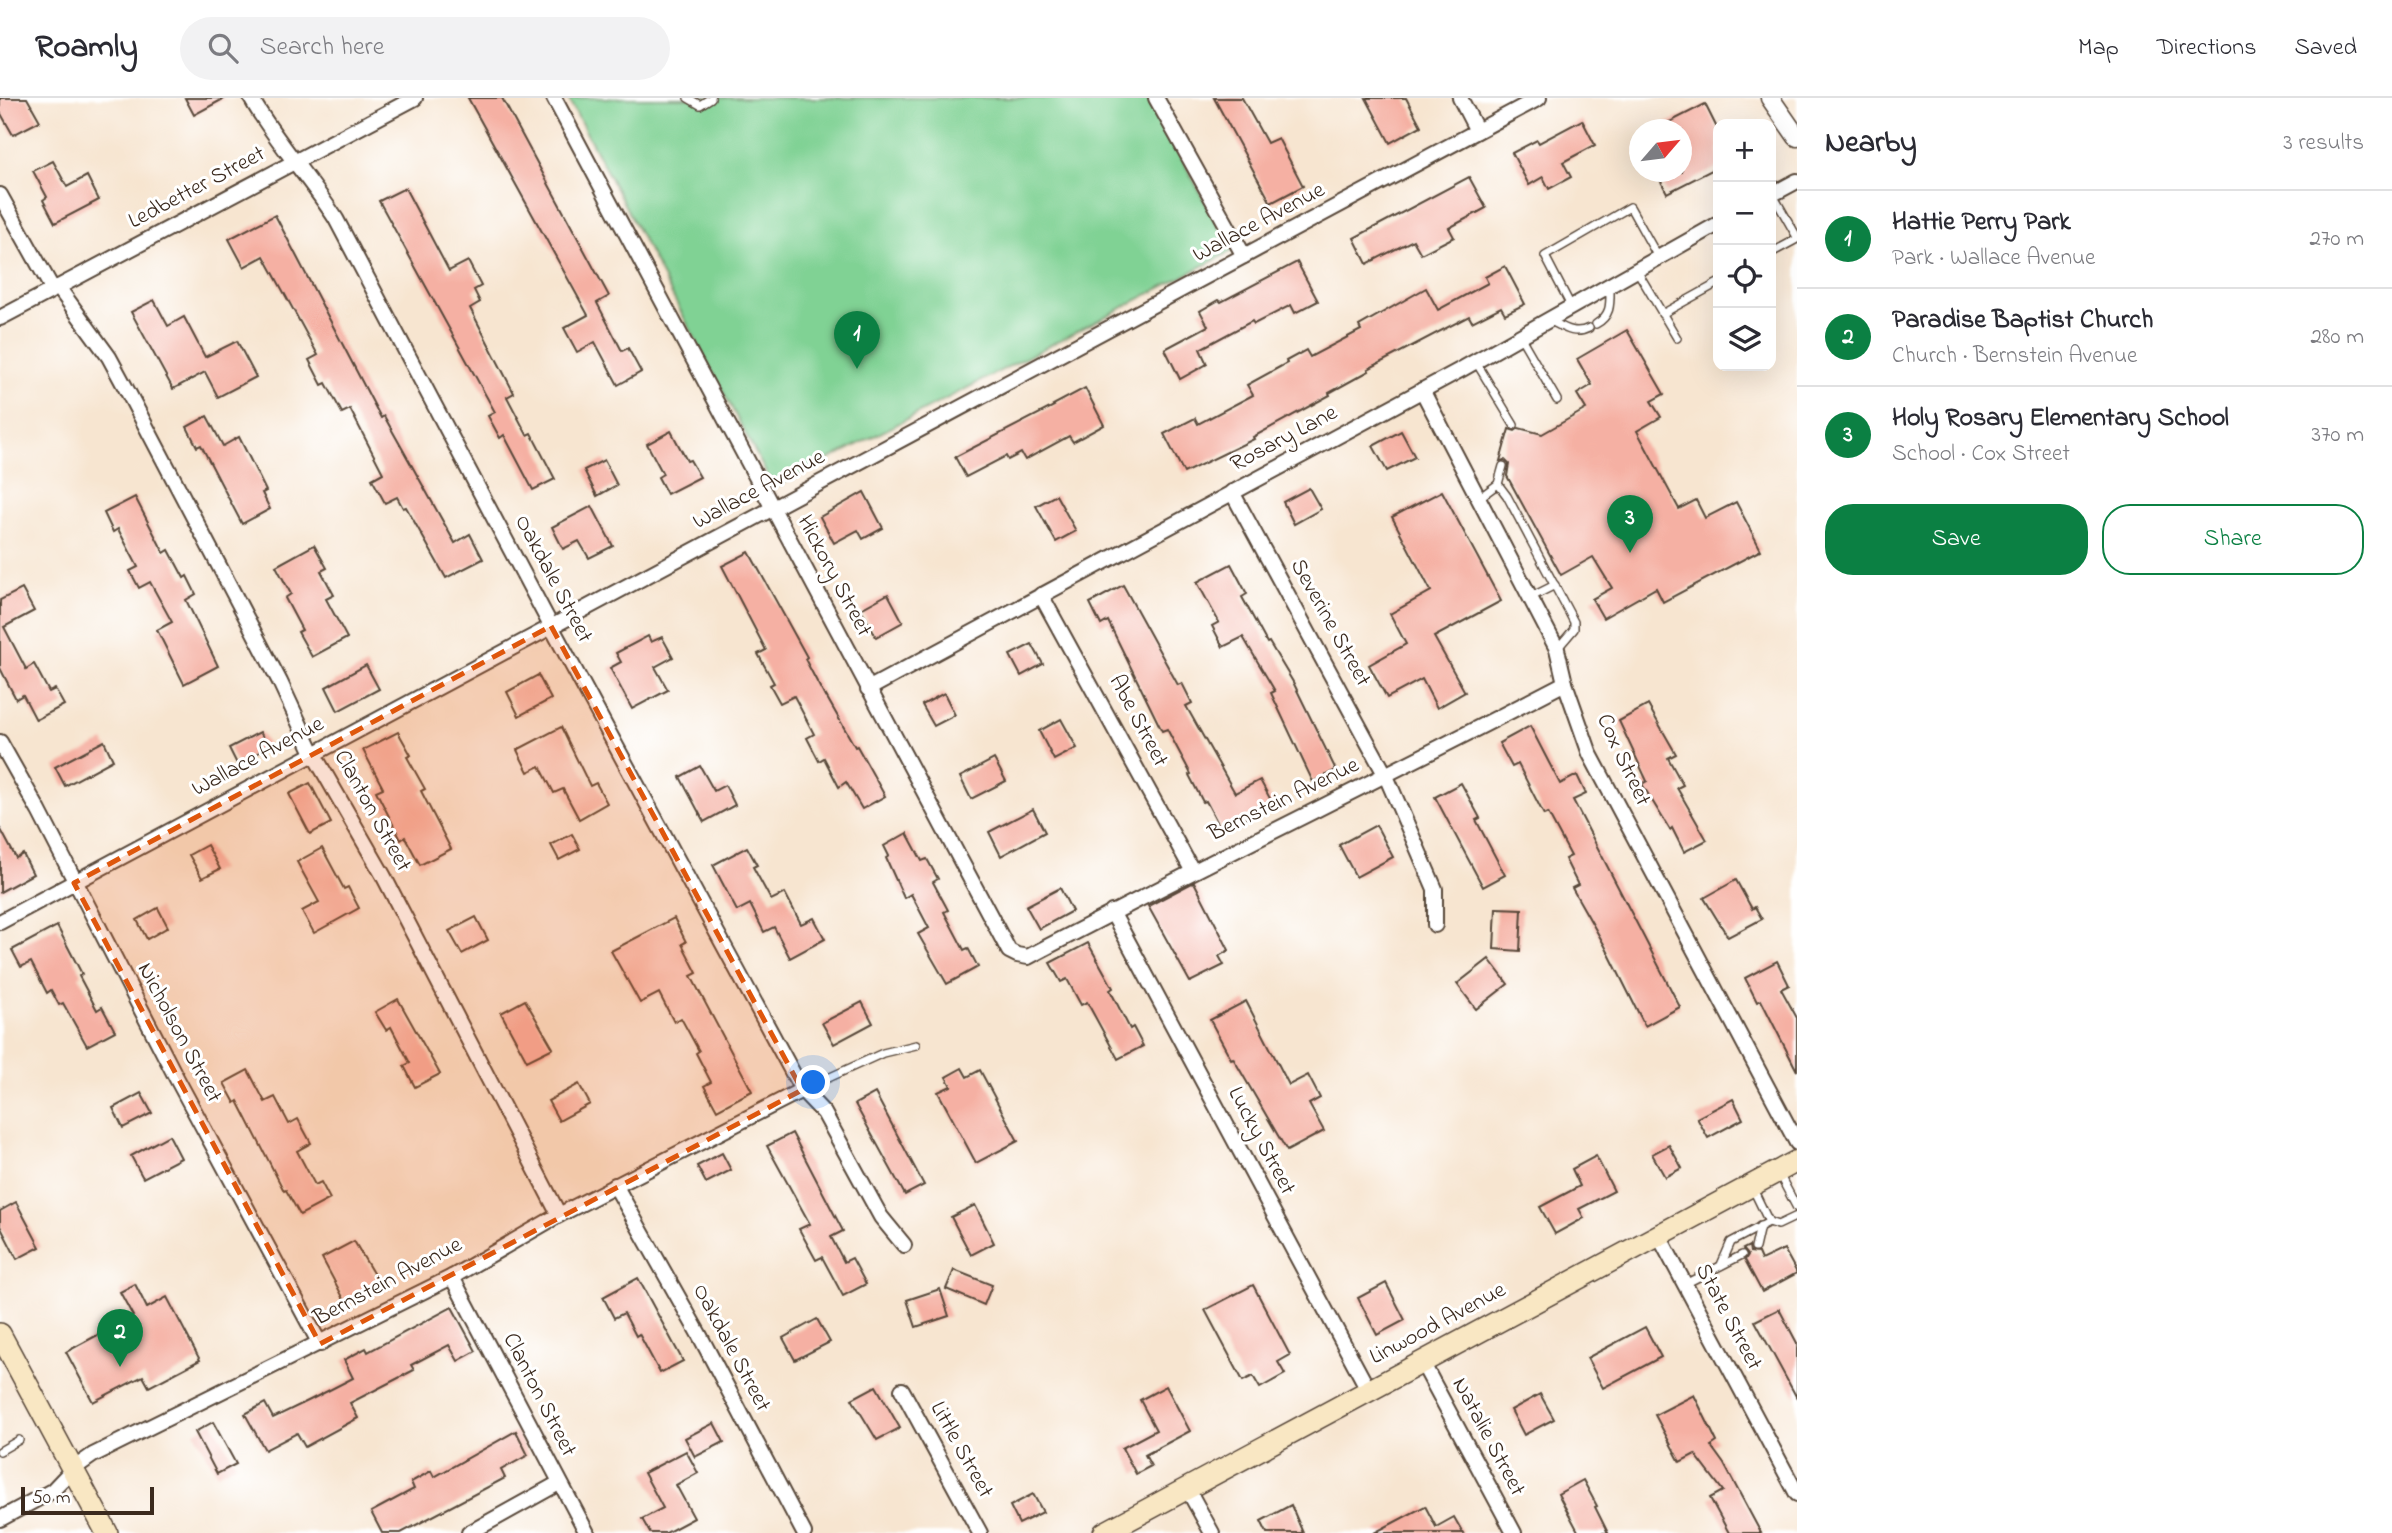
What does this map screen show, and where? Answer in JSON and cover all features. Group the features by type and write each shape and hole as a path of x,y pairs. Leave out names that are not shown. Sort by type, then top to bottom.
{"main road":[{"name":"Linwood Avenue","path":"1104,1533 1797,1161"},
{"path":"0,1334 107,1533"}],"street":[{"name":"Oakdale Street","path":"251,98 335,219 802,1090 824,1112 881,1217 904,1245"},
{"name":"Ledbetter Street","path":"0,318 415,98"},
{"name":"Hickory Street","path":"554,98 1002,942 1009,951 1022,956"},
{"path":"1156,98 1244,256"},
{"path":"1460,98 1477,131"},
{"name":"Wallace Avenue","path":"0,922 1539,98"},
{"path":"1770,98 1797,137"},
{"path":"1776,193 1797,181"},
{"name":"Clanton Street","path":"0,195 56,289 109,357 280,682 313,753 383,875 559,1215"},
{"name":"Rosary Lane","path":"868,689 1476,361 1713,227"},
{"name":"Cox Street","path":"1422,390 1557,649 1565,683 1590,754 1797,1143"},
{"name":"Severine Street","path":"1232,492 1386,776 1435,889 1435,925"},
{"name":"Abe Street","path":"1041,595 1192,870"},
{"name":"Bernstein Avenue","path":"1022,956 1028,957 1192,870 1386,776 1565,683"},
{"name":"Nicholson Street","path":"0,741 320,1344"},
{"name":"Lucky Street","path":"1112,912 1369,1391"},
{"name":"Bernstein Avenue","path":"0,1519 52,1491 73,1469 93,1455 320,1344 452,1276 615,1185 802,1090"},
{"name":"Oakdale Street","path":"615,1185 700,1336 804,1533"},
{"name":"State Street","path":"1659,1236 1797,1494"},
{"name":"Clanton Street","path":"452,1276 587,1533"},
{"name":"Natalie Street","path":"1422,1363 1514,1533"},
{"name":"Little Street","path":"902,1390 980,1533"},
{"path":"470,1533 559,1483"},
{"path":"1187,1488 1212,1533"}],"lane":[{"path":"688,98 700,105 711,98"},
{"path":"1776,202 1797,238 1776,250"},
{"path":"1571,306 1545,256 1630,207 1658,257"},
{"path":"1636,269 1677,338"},
{"path":"1548,319 1572,332 1582,332 1608,315 1610,284"},
{"path":"1662,314 1713,286"},
{"path":"1520,336 1557,400"},
{"path":"1476,361 1514,425"},
{"path":"1479,498 1498,484 1503,466"},
{"path":"1498,484 1507,495 1574,622 1574,629 1557,649"},
{"path":"1531,597 1555,585"},
{"path":"802,1090 883,1053 916,1045"},
{"path":"1778,1172 1797,1208"},
{"path":"1752,1186 1769,1222"},
{"path":"1721,1265 1731,1242 1769,1222 1779,1225 1797,1216"},
{"path":"1755,1248 1760,1226"},
{"path":"1684,1284 1742,1255"},
{"path":"0,1451 19,1440"}],"highlighted area":[{"path":"551,626 802,1090 320,1344 74,883"}],"green space":[{"path":"568,98 1149,98 1232,251 774,488"}],"building":[{"path":"0,98 27,98 40,121 13,135 0,112"},
{"path":"185,98 225,98 194,115"},
{"path":"468,98 502,98 609,296 597,303 622,351 628,348 641,372 618,385 595,342 577,352 564,328 588,315"},
{"path":"1214,98 1242,98 1267,143 1278,138 1303,186 1271,203"},
{"path":"1366,98 1406,98 1421,126 1390,143"},
{"path":"1705,104 1713,120 1713,170 1692,180 1692,119 1676,119"},
{"path":"1582,120 1595,145 1563,162 1571,177 1549,189 1543,177 1529,185 1512,153 1537,140 1539,143"},
{"path":"53,161 67,187 87,176 99,200 55,223 43,200 47,197 33,171"},
{"path":"1469,177 1486,208 1449,228 1454,237 1421,254 1413,240 1367,264 1354,238"},
{"path":"1661,182 1689,182 1667,193"},
{"path":"405,188 449,271 468,261 481,286 474,290 480,302 470,308 514,393 507,397 527,435 531,433 555,479 533,490 504,435 500,438 488,416 495,412 379,201"},
{"path":"275,215 381,418 384,416 455,543 470,534 483,559 446,578 406,507 403,508 397,497 385,503 372,479 383,473 350,409 342,413 326,383 322,385 309,360 318,355 264,256 244,267 229,239"},
{"path":"1297,262 1318,301 1295,313 1291,305 1254,324 1252,321 1200,349 1207,364 1180,379 1165,349 1208,326 1200,311"},
{"path":"1505,266 1525,304 1505,314 1501,307 1472,322 1469,316 1368,369 1369,371 1329,393 1330,395 1253,437 1254,439 1184,473 1164,434 1195,418 1198,424 1253,395 1247,385 1306,350 1310,357 1361,330 1359,326 1426,288 1438,310 1488,283 1485,277"},
{"path":"154,300 168,326 184,317 205,357 237,341 256,377 218,397 205,372 173,389 131,312"},
{"path":"1627,330 1664,394 1651,401 1661,417 1637,431 1679,509 1696,500 1705,518 1736,502 1761,550 1663,602 1656,588 1603,618 1592,599 1612,588 1593,557 1561,575 1507,476 1509,464 1505,460 1500,461 1509,429 1515,431 1519,428 1542,434 1586,409 1577,394 1592,385 1577,359"},
{"path":"1085,388 1104,425 1073,442 1069,436 1025,460 1021,453 1008,460 1006,456 966,477 955,457"},
{"path":"207,416 223,446 239,437 266,491 262,493 270,509 242,524 201,445 197,447 187,427"},
{"path":"671,431 687,461 690,460 700,477 667,494 658,477 663,474 647,444"},
{"path":"1401,431 1415,457 1387,471 1373,446"},
{"path":"604,460 617,485 597,496 584,470"},
{"path":"1309,488 1321,509 1294,524 1283,502"},
{"path":"1442,491 1501,601 1434,637 1465,692 1437,708 1422,679 1387,698 1369,665 1406,644 1390,614 1431,591 1392,517"},
{"path":"864,492 883,528 863,539 858,530 834,543 820,517"},
{"path":"1056,495 1076,531 1056,542 1036,506"},
{"path":"135,497 164,553 169,550 196,594 186,600 218,666 184,684 157,630 172,622 150,582 139,588 130,571 138,567 118,529 113,532 104,513"},
{"path":"592,506 613,546 589,558 579,541 563,549 552,527"},
{"path":"314,545 327,568 321,571 334,595 326,599 347,638 312,657 298,632 302,630 285,598 291,594 276,566"},
{"path":"749,552 807,657 805,659 825,697 885,796 862,809 846,782 839,787 824,758 819,761 807,738 814,734 794,696 780,703 770,685 774,683 758,654 766,650 722,566"},
{"path":"1231,564 1247,594 1242,597 1267,643 1269,642 1293,682 1336,770 1313,782 1271,693 1275,691 1243,637 1223,647 1212,626 1219,622 1197,582"},
{"path":"1123,585 1178,685 1182,683 1192,703 1186,706 1235,793 1260,780 1273,804 1222,831 1206,801 1203,802 1167,729 1162,731 1108,621 1101,625 1090,603"},
{"path":"22,589 34,611 4,627 26,669 34,664 49,692 55,689 64,705 36,720 23,695 16,699 0,668 0,600"},
{"path":"888,594 903,622 876,637 861,609"},
{"path":"648,636 651,642 662,637 673,657 655,667 668,690 632,709 610,668 621,662 616,653"},
{"path":"1032,644 1043,664 1021,676 1010,655"},
{"path":"366,665 379,689 338,711 326,687"},
{"path":"538,675 551,699 519,716 507,692"},
{"path":"944,693 955,715 934,726 922,705"},
{"path":"1648,705 1676,754 1668,758 1683,785 1677,788 1707,840 1684,852 1672,828 1670,830 1642,784 1647,781 1619,721"},
{"path":"1061,719 1077,748 1054,760 1039,731"},
{"path":"1530,726 1560,784 1577,775 1586,794 1573,800 1680,1007 1645,1026 1572,888 1578,885 1565,859 1571,856 1548,813 1544,815 1518,764 1512,767 1499,743"},
{"path":"561,727 590,786 596,783 607,803 579,819 563,789 554,793 540,766 528,772 517,750"},
{"path":"260,732 269,747 237,764 229,748"},
{"path":"398,732 411,755 407,757 425,789 421,791 451,849 420,865 405,837 401,840 376,791 383,788 363,750"},
{"path":"104,741 113,760 65,786 55,767"},
{"path":"994,759 1006,781 971,799 960,777"},
{"path":"700,766 714,791 725,785 735,805 704,822 680,777"},
{"path":"310,783 331,823 310,834 289,794"},
{"path":"1461,783 1480,818 1476,820 1505,875 1483,887 1435,797"},
{"path":"1033,809 1045,832 1001,856 989,832"},
{"path":"1376,825 1393,857 1356,877 1339,845"},
{"path":"0,828 16,858 23,854 33,874 0,892"},
{"path":"907,833 922,861 927,859 938,879 933,882 948,910 944,912 964,950 968,948 978,967 947,984 918,934 929,928 911,894 904,898 886,858 889,856 884,846"},
{"path":"572,834 580,849 559,860 551,845"},
{"path":"207,845 220,869 202,878 189,855"},
{"path":"747,847 757,865 753,867 771,900 785,893 801,924 814,918 825,939 790,958 774,927 764,932 750,904 737,911 713,865"},
{"path":"322,848 344,889 348,887 359,908 314,933 302,911 319,902 297,862"},
{"path":"1736,880 1752,909 1755,907 1762,919 1728,937 1704,898"},
{"path":"1194,882 1229,950 1219,956 1224,965 1190,982 1148,906"},
{"path":"1060,888 1072,911 1039,929 1026,906"},
{"path":"158,908 168,927 147,939 137,920"},
{"path":"1496,908 1522,909 1520,951 1494,949"},
{"path":"476,917 488,940 462,954 449,931"},
{"path":"674,918 686,942 682,944 697,973 691,976 752,1091 717,1110 704,1086 711,1082 696,1053 699,1051 681,1018 674,1022 659,993 640,1003 611,951"},
{"path":"57,926 97,1010 102,1007 115,1031 87,1046 63,1003 59,1005 51,990 47,993 31,962 21,967 12,950"},
{"path":"1088,943 1113,988 1110,990 1130,1029 1133,1027 1143,1046 1118,1059 1087,1002 1081,1005 1067,979 1061,982 1050,963"},
{"path":"1489,959 1508,984 1476,1009 1457,984"},
{"path":"1777,961 1789,985 1781,989 1797,1018 1797,1071 1761,1000 1757,1002 1745,978"},
{"path":"398,999 440,1074 415,1087 404,1066 410,1063 391,1027 386,1030 375,1012"},
{"path":"525,1000 553,1048 527,1061 501,1013"},
{"path":"1246,1001 1289,1085 1308,1075 1320,1098 1309,1104 1324,1131 1287,1151 1210,1020"},
{"path":"862,1002 873,1023 834,1044 822,1023"},
{"path":"962,1068 967,1077 980,1070 1018,1141 976,1163 938,1092 951,1086 946,1077"},
{"path":"248,1070 265,1102 275,1097 289,1124 298,1119 311,1143 297,1151 315,1185 321,1182 330,1199 300,1215 286,1190 284,1191 238,1101 235,1103 224,1083"},
{"path":"579,1084 590,1104 559,1121 548,1101"},
{"path":"141,1093 152,1113 123,1128 113,1108"},
{"path":"875,1093 924,1185 905,1195 855,1104"},
{"path":"1733,1099 1743,1119 1708,1138 1697,1118"},
{"path":"792,1133 843,1231 831,1237 844,1262 852,1258 866,1284 843,1296 822,1257 816,1260 799,1229 810,1224 767,1146"},
{"path":"169,1135 181,1158 143,1178 131,1156"},
{"path":"1669,1145 1682,1168 1665,1177 1652,1154"},
{"path":"722,1153 731,1170 706,1183 697,1166"},
{"path":"1596,1156 1614,1191 1579,1209 1584,1218 1555,1234 1540,1207 1580,1186 1572,1169"},
{"path":"16,1202 40,1247 17,1259 0,1226 0,1211"},
{"path":"975,1205 994,1243 971,1255 951,1217"},
{"path":"354,1241 380,1285 346,1303 322,1258"},
{"path":"1749,1246 1750,1252 1758,1253 1761,1260 1784,1249 1797,1273 1762,1292 1745,1260 1748,1255 1743,1249"},
{"path":"954,1270 992,1285 984,1305 946,1289"},
{"path":"638,1278 683,1361 660,1373 624,1313 614,1318 603,1297"},
{"path":"1386,1283 1405,1320 1377,1335 1358,1298"},
{"path":"135,1284 147,1308 167,1297 200,1360 149,1387 143,1376 93,1402 66,1352 133,1316 120,1292"},
{"path":"1253,1285 1290,1355 1278,1362 1285,1374 1260,1388 1253,1376 1243,1381 1205,1310"},
{"path":"940,1289 949,1316 916,1327 907,1300"},
{"path":"452,1307 476,1351 458,1361 449,1345 411,1365 414,1370 350,1403 358,1418 305,1447 297,1433 265,1450 245,1414 265,1403 273,1418 353,1378 344,1360 366,1348 368,1352"},
{"path":"1779,1309 1797,1343 1797,1398 1755,1321"},
{"path":"817,1319 830,1342 795,1360 783,1338"},
{"path":"1645,1327 1661,1357 1603,1388 1587,1358"},
{"path":"876,1386 900,1428 877,1440 852,1399"},
{"path":"1166,1386 1190,1431 1145,1455 1151,1466 1136,1474 1122,1448 1156,1430 1140,1400"},
{"path":"1540,1394 1554,1419 1524,1435 1511,1410"},
{"path":"1694,1395 1717,1442 1711,1446 1724,1464 1761,1533 1729,1533 1710,1498 1723,1491 1695,1454 1680,1462 1655,1415"},
{"path":"213,1422 236,1464 217,1474 195,1432"},
{"path":"714,1423 724,1442 695,1457 685,1438"},
{"path":"516,1431 528,1455 501,1470 505,1478 401,1533 382,1533 371,1512 414,1489 411,1482 431,1471 434,1477"},
{"path":"686,1451 698,1473 676,1485 694,1518 666,1533 650,1533 642,1519 663,1508 644,1473"},
{"path":"1583,1480 1608,1533 1579,1533 1558,1494"},
{"path":"1033,1494 1043,1512 1019,1524 1010,1506"},
{"path":"1291,1505 1303,1533 1267,1533 1261,1521"},
{"path":"1425,1506 1436,1527 1454,1517 1463,1533 1374,1533"}],"place":[{"name":"Hattie Perry Park","path":"857,369"},
{"name":"Holy Rosary Elementary School","path":"1630,553"},
{"name":"Paradise Baptist Church","path":"120,1367"}]}
